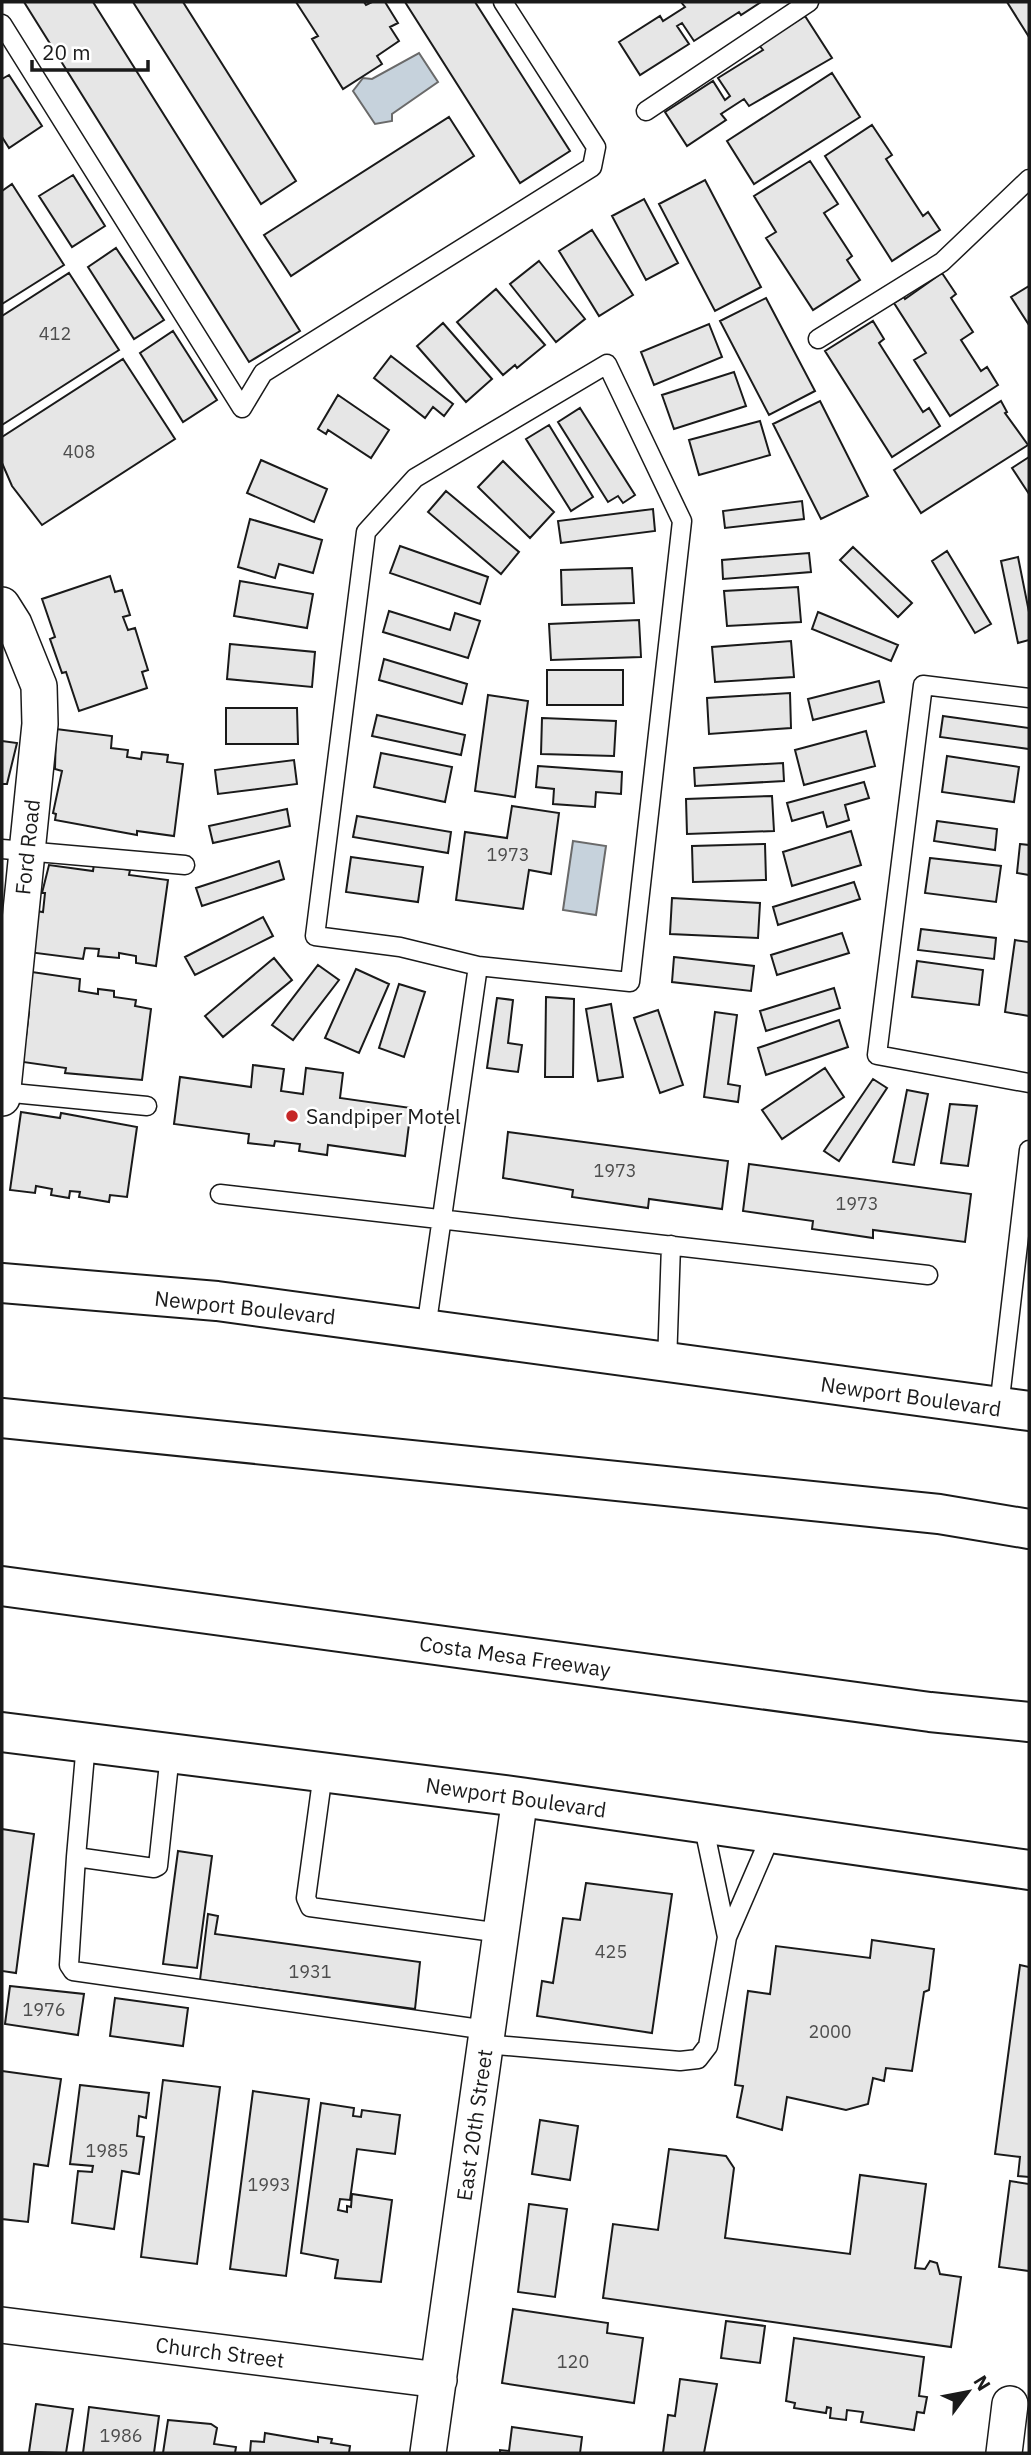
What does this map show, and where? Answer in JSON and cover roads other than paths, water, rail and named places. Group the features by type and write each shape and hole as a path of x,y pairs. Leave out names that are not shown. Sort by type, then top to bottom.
{"main road":[{"name":"Newport Boulevard","path":"2,1283 218,1301 1014,1409"},
{"path":"2,1418 912,1511 1029,1529"},
{"name":"Costa Mesa Freeway","path":"2,1586 930,1712 1029,1722"},
{"name":"Newport Boulevard","path":"2,1732 520,1797 1029,1870"}],"street":[{"name":"Ford Road","path":"2,605 14,624 39,686 40,724 14,850 2,1098"},
{"name":"East 20th Street","path":"428,2453 520,1797"},
{"name":"Church Street","path":"2,2325 439,2380"},
{"path":"1003,2453 1010,2404"}],"lane":[{"path":"2,24 242,408 263,373 592,167 596,147 503,2"},
{"path":"646,111 809,2"},
{"path":"818,339 942,262 1029,179"},
{"path":"607,364 682,521 630,982 478,966 400,947 315,936 366,532 415,478 607,364"},
{"path":"1029,698 923,685 877,1055 1029,1083"},
{"path":"14,850 185,865"},
{"path":"426,1329 478,966"},
{"path":"2,1092 147,1106"},
{"path":"1014,1409 1029,1150"},
{"path":"220,1194 928,1275"},
{"path":"667,1363 671,1245"},
{"path":"86,1743 69,1965 73,1971 486,2037 680,2061 698,2059 708,2046 727,1937 772,1833"},
{"path":"76,1857 154,1868 158,1866 170,1754"},
{"path":"323,1773 306,1898 310,1908 500,1933"},
{"path":"704,1823 727,1937"}],"place":[{"name":"Sandpiper Motel","path":"292,1116"}]}
